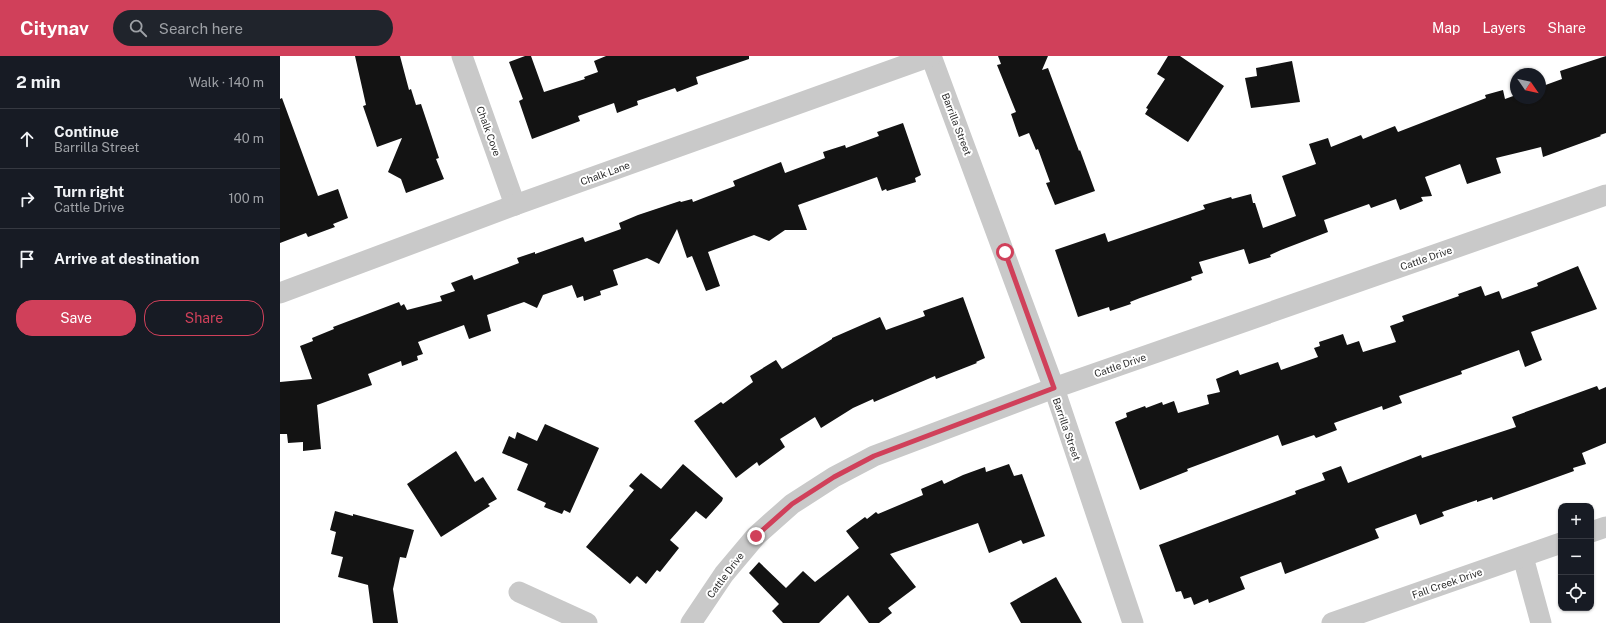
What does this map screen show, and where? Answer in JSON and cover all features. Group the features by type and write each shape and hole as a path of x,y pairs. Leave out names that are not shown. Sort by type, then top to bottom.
{"street":[{"name":"Chalk Cove","path":"462,56 515,205"},
{"name":"Chalk Lane","path":"280,293 515,205 931,56"},
{"name":"Barrilla Street","path":"931,56 1005,252 1054,388 1133,623"},
{"name":"Cattle Drive","path":"691,623 724,574 756,536 792,504 834,477 874,456 1054,388 1606,195"},
{"path":"1594,531 1606,527"},
{"name":"Fall Creek Drive","path":"1332,623 1558,544"},
{"path":"1523,557 1541,623"},
{"path":"519,592 587,623"}],"building":[{"path":"355,56 400,56 409,90 411,89 416,105 421,104 439,158 436,159 444,179 406,193 401,179 388,172 402,138 377,147 363,106 366,105"},
{"path":"525,56 531,56 544,92 585,79 584,77 598,72 594,61 606,56 749,56 749,59 696,77 698,84 677,92 675,88 637,101 638,105 617,113 614,103 578,116 580,121 532,139 519,101 523,99 509,62"},
{"path":"998,56 1048,56 1042,70 1048,68 1095,191 1055,205 1046,183 1050,182 1038,149 1036,150 1029,133 1019,137 1011,114 1016,112 997,65 1001,64"},
{"path":"1168,56 1180,56 1224,86 1188,142 1145,114 1148,109 1146,108 1165,79 1157,74"},
{"path":"1606,56 1606,133 1543,157 1541,147 1496,158 1501,173 1467,184 1460,164 1425,177 1432,196 1421,197 1423,201 1400,210 1396,199 1371,208 1369,204 1324,220 1328,232 1281,250 1270,255 1271,257 1249,264 1244,249 1199,262 1203,273 1191,277 1192,280 1140,298 1130,302 1131,304 1110,311 1109,307 1078,317 1055,250 1105,233 1108,242 1205,209 1203,205 1231,197 1232,199 1251,194 1263,228 1296,216 1282,176 1316,164 1309,144 1328,138 1331,147 1361,135 1363,139 1395,126 1398,132 1486,98 1485,95 1503,90 1505,99 1510,97 1510,104 1546,104 1546,85 1562,79 1560,71"},
{"path":"1292,61 1300,102 1251,108 1245,78 1257,76 1256,68"},
{"path":"282,98 318,196 338,189 348,218 333,224 335,227 308,237 306,233 280,243 280,99"},
{"path":"903,123 921,175 915,178 916,182 887,191 886,189 882,191 877,177 798,205 807,230 785,230 769,241 754,235 708,252 720,286 706,291 692,256 687,258 677,229 659,264 647,258 613,270 618,285 600,291 601,295 584,301 583,296 577,298 572,285 543,295 537,308 524,302 487,315 491,331 469,339 464,325 418,342 423,354 417,356 418,360 402,366 401,361 368,374 372,385 317,405 321,449 303,451 303,442 288,443 287,434 280,434 280,382 312,379 300,346 313,341 312,338 334,329 333,327 399,302 401,306 404,304 407,310 442,301 440,296 455,291 451,283 472,275 474,280 519,263 517,258 535,252 535,254 583,237 585,242 621,229 619,223 638,215 680,201 692,199 693,202 735,186 733,181 781,162 785,173 825,158 823,152 845,145 846,148 879,136 877,132"},
{"path":"1578,266 1597,309 1531,332 1542,360 1525,367 1519,350 1461,371 1462,374 1399,396 1402,403 1383,410 1382,406 1334,423 1337,430 1316,438 1314,435 1282,446 1278,435 1187,469 1188,471 1140,490 1115,422 1127,417 1126,413 1162,402 1163,405 1174,401 1178,413 1209,404 1207,395 1220,392 1216,379 1238,370 1240,375 1278,362 1281,370 1318,357 1314,348 1320,346 1319,342 1343,334 1347,345 1359,341 1363,352 1396,342 1390,326 1404,321 1402,316 1459,296 1458,294 1481,286 1485,296 1499,291 1502,299 1538,286 1537,283"},
{"path":"963,297 985,358 976,362 977,363 936,379 935,376 874,402 873,399 853,408 821,428 815,417 780,439 785,447 759,466 757,462 736,478 694,421 721,402 723,404 753,382 750,376 776,360 782,369 832,338 880,317 886,330 925,316 923,311"},
{"path":"1597,386 1599,390 1606,387 1606,443 1582,453 1586,464 1573,468 1574,471 1493,500 1492,497 1477,502 1477,500 1442,512 1444,516 1420,525 1416,514 1375,529 1379,538 1285,574 1281,562 1240,577 1245,589 1209,603 1208,599 1194,605 1191,597 1184,599 1181,591 1176,592 1159,545 1296,494 1295,491 1325,480 1322,473 1341,466 1348,483 1421,455 1422,458 1516,427 1512,417"},
{"path":"545,424 599,448 570,513 564,510 562,514 544,507 546,503 517,490 528,464 502,453 509,436 515,439 517,432 537,441"},
{"path":"456,451 475,482 483,477 497,499 488,504 490,506 441,537 407,484"},
{"path":"683,464 723,498 722,501 706,519 696,511 670,540 679,548 660,572 657,570 646,584 637,576 630,584 586,547 634,490 629,486 641,473 661,489"},
{"path":"1009,464 1014,476 1022,474 1045,536 1023,544 1021,540 989,553 978,523 890,554 916,587 888,608 892,613 879,623 869,623 848,595 819,623 783,623 772,611 779,604 749,573 759,562 786,588 803,571 815,582 859,548 846,531 865,517 867,519 876,512 878,514 923,495 921,489 942,480 944,484 985,467 986,472"},
{"path":"335,511 353,516 353,514 414,530 406,558 400,557 393,589 398,623 373,623 368,585 338,577 343,557 331,554 336,532 330,530"},
{"path":"1056,577 1082,623 1021,623 1010,603"}],"route":[{"path":"756,536 792,504 834,477 874,456 1054,388 1005,252"}]}
